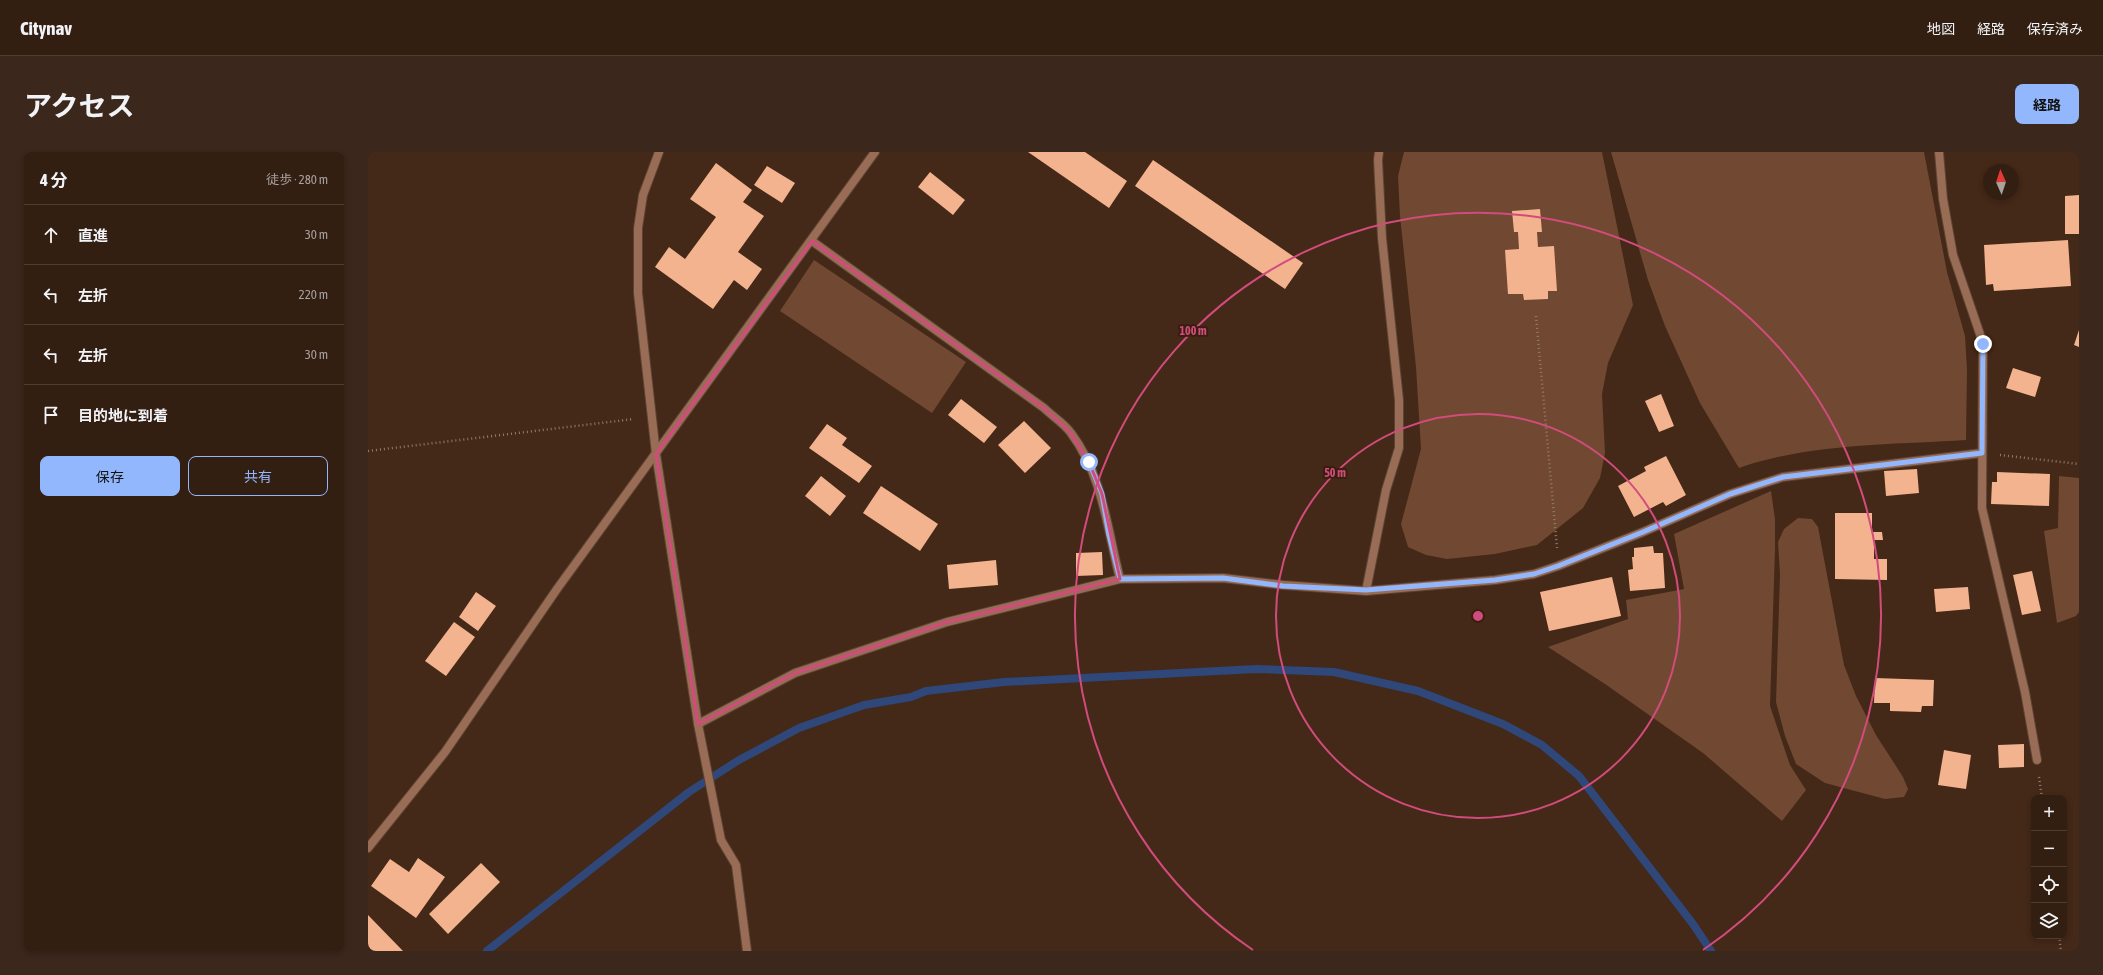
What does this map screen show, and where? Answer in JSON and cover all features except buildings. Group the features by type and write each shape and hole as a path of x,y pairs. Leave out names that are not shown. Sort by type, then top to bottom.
{"street":[{"path":"659,152 643,195 638,228 638,292 656,454 698,724 721,840 736,865 747,951"},
{"path":"368,848 445,752 557,588 876,152"},
{"path":"1366,590 1386,490 1399,448 1399,400 1382,238 1378,160 1379,152"},
{"path":"1940,152 1943,200 1953,255 1983,344 1982,508 2025,692 2037,760"},
{"path":"812,241 1044,408 1070,432 1089,462 1102,494 1109,535 1120,579"},
{"path":"698,724 795,673 947,622 1120,579 1223,578 1283,586 1366,590 1495,580 1534,574 1558,566 1643,532 1730,494 1783,477 1982,453"}],"path":[{"path":"1536,316 1558,566"},
{"path":"368,451 653,417"},
{"path":"1982,453 2079,464"},
{"path":"2059,939 2061,951"}],"highlighted area":[{"path":"812,241 1044,408 1070,432 1089,462 1102,494 1120,579 947,622 795,673 698,724 656,454"}],"shaded area":[{"path":"1404,152 1602,152 1633,305 1608,363 1602,394 1605,453 1600,478 1583,508 1537,545 1495,554 1447,559 1426,555 1408,547 1401,524 1421,449 1416,367 1400,216 1398,176"},
{"path":"1611,152 1924,152 1947,272 1965,336 1967,370 1966,440 1880,444 1823,449 1766,460 1739,468 1700,403 1665,326 1648,280"},
{"path":"814,260 966,362 932,413 780,311"},
{"path":"2059,476 2079,478 2079,612 2076,616 2057,623 2044,531 2058,528"},
{"path":"1771,491 1775,519 1775,549 1770,706 1790,765 1806,790 1782,821 1703,753 1605,684 1548,647 1628,619 1626,600 1684,589 1674,534"},
{"path":"1798,518 1812,519 1818,527 1844,665 1856,696 1876,735 1903,777 1908,789 1904,797 1885,799 1825,783 1796,764 1785,736 1776,702 1780,574 1778,542 1784,529"}],"waterway":[{"path":"487,951 689,792 739,760 799,728 864,705 911,697 926,691 1004,682 1256,669 1334,672 1418,691 1503,724 1542,745 1579,776 1693,924 1711,951"}],"route":[{"path":"1089,462 1102,494 1109,535 1120,579 1223,578 1283,586 1366,590 1495,580 1534,574 1558,566 1643,532 1730,494 1783,477 1982,453 1983,344"}]}
